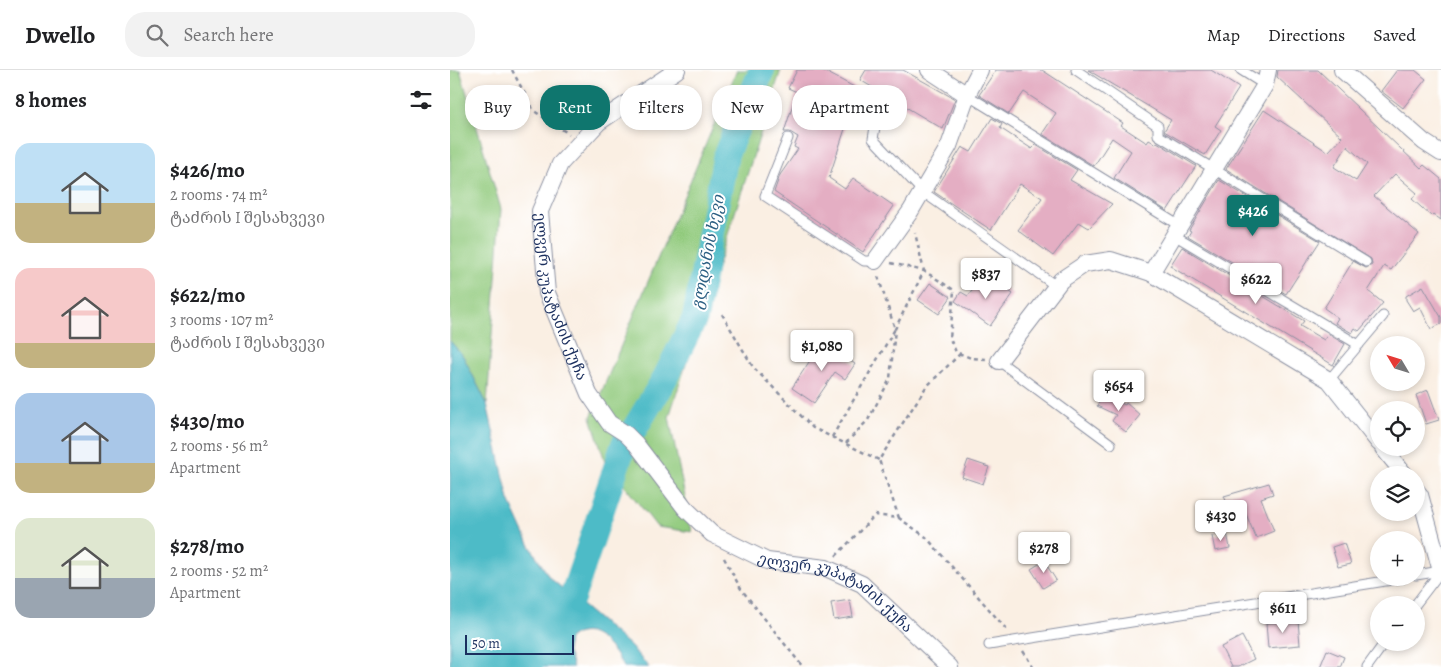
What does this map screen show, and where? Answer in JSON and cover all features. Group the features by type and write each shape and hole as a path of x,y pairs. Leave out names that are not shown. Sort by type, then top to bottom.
{"street":[{"name":"ელვერ კუპატაძის ქუჩა","path":"676,70 599,122 560,164 540,211 547,293 589,394 609,423 626,434 636,444 685,508 712,534 767,561 826,568 862,584 950,667"},
{"path":"929,70 967,95"},
{"path":"876,261 923,192 949,146 967,95 980,70"},
{"path":"1342,70 1424,142 1441,153"},
{"path":"1151,273 1267,77"},
{"path":"1000,361 1061,280 1085,264 1111,260 1151,273 1329,380 1370,432"},
{"path":"1389,456 1397,466"},
{"path":"1425,512 1441,571"}],"lane":[{"path":"1076,70 1158,126 1158,135 1366,262"},
{"path":"1241,70 1267,77"},
{"path":"967,95 1359,345"},
{"path":"875,130 874,139 923,192 1056,286"},
{"path":"788,138 765,196 864,261 876,261"},
{"path":"1329,380 1383,316"},
{"path":"1000,361 1111,444"},
{"path":"1425,574 1441,571"},
{"path":"1422,596 1441,571"},
{"path":"988,645 1370,583"},
{"path":"1367,667 1379,651"}],"path":[{"path":"512,70 534,111 580,142"},
{"path":"832,437 895,329 924,271 910,212"},
{"path":"846,443 868,420 890,379 895,329 880,285 876,261 924,271 954,290 950,339 956,352 970,358 1000,361"},
{"path":"722,314 753,367 813,428 879,460 899,518"},
{"path":"879,460 926,387 960,354"},
{"path":"826,568 856,532 875,515 899,518 926,537 1016,640 1033,667"},
{"name":"ელვერ კუპატაძის ქუჩა","path":"712,534 742,589 803,667"}],"green space":[{"path":"450,70 460,70 465,87 465,130 478,130 501,209 487,404 463,356 450,341"},
{"path":"737,70 781,70 776,85 731,85"},
{"path":"712,129 762,130 669,417 692,532 657,527 605,461 591,417"}],"water":[{"path":"450,341 463,356 487,404 509,500 529,544 549,577 630,646 649,667 624,667 614,652 601,639 586,632 577,634 569,639 567,650 573,667 450,667"}],"building":[{"path":"797,70 822,70 850,85 792,85 792,90 788,88"},
{"path":"866,70 903,70 955,99 943,129 907,108 907,85 868,85 860,80"},
{"path":"996,70 1042,70 1123,123 1121,126 1147,143 1149,140 1156,144 1157,142 1196,166 1167,211 1114,178 1131,151 1112,138 1094,166 1042,134 1056,113 1024,92 1009,114 979,95"},
{"path":"1088,70 1211,70 1239,88 1215,126 1221,130 1205,155 1164,131 1171,120"},
{"path":"1278,70 1318,70 1421,168 1424,165 1441,179 1441,220 1433,214 1431,216 1412,199 1417,193 1395,174 1374,196 1419,234 1391,270 1384,266 1368,291 1383,303 1359,331 1355,328 1352,333 1335,323 1338,318 1324,308 1353,261 1366,268 1372,265 1371,259 1226,169 1264,110 1328,152 1342,137 1277,77","holes":["1347,146 1367,164 1356,181 1334,167"]},
{"path":"1397,70 1415,70 1426,79 1403,108 1381,91"},
{"path":"792,107 792,130 845,130 829,178 845,189 853,178 894,206 863,252 774,192 780,175 798,149 794,147 798,137 790,132 784,132"},
{"path":"992,118 1002,124 1000,128 1032,149 1036,145 1077,170 1070,180 1112,204 1089,228 1079,222 1053,256 1018,230 1042,198 1020,184 991,230 934,192 962,147 971,152"},
{"path":"1219,180 1320,241 1286,294 1188,236 1191,231 1189,230"},
{"path":"1182,247 1304,321 1300,326 1324,340 1328,334 1345,344 1333,365 1170,266"},
{"path":"985,274 1013,294 990,326 955,301 961,292 968,296"},
{"path":"930,283 951,297 939,314 918,300"},
{"path":"1423,286 1441,317 1441,324 1431,329 1420,307 1413,311 1406,300 1406,296"},
{"path":"822,342 855,364 845,379 835,372 814,403 792,388"},
{"path":"1428,390 1439,420 1426,424 1425,401 1418,401 1416,395"},
{"path":"1103,394 1125,405 1126,403 1140,415 1126,432 1112,421 1116,415 1097,406"},
{"path":"968,460 989,467 983,484 962,477"},
{"path":"1269,483 1273,494 1261,498 1274,531 1256,538 1246,514 1233,518 1224,496"},
{"path":"1227,533 1230,548 1215,551 1212,536"},
{"path":"1344,543 1351,564 1338,567 1332,547"},
{"path":"1044,561 1056,580 1043,588 1031,569"},
{"path":"850,600 853,617 834,620 831,603"},
{"path":"1298,620 1300,645 1268,648 1266,623"},
{"path":"1242,636 1254,659 1238,667 1231,667 1221,647"},
{"path":"1327,650 1344,657 1340,667 1320,667"}],"waterway":[{"name":"გლდანის ხევი","path":"635,428 665,378 695,318 726,154 762,70"},
{"name":"გლდანის ხევი","path":"528,667 572,598 624,444"}]}
